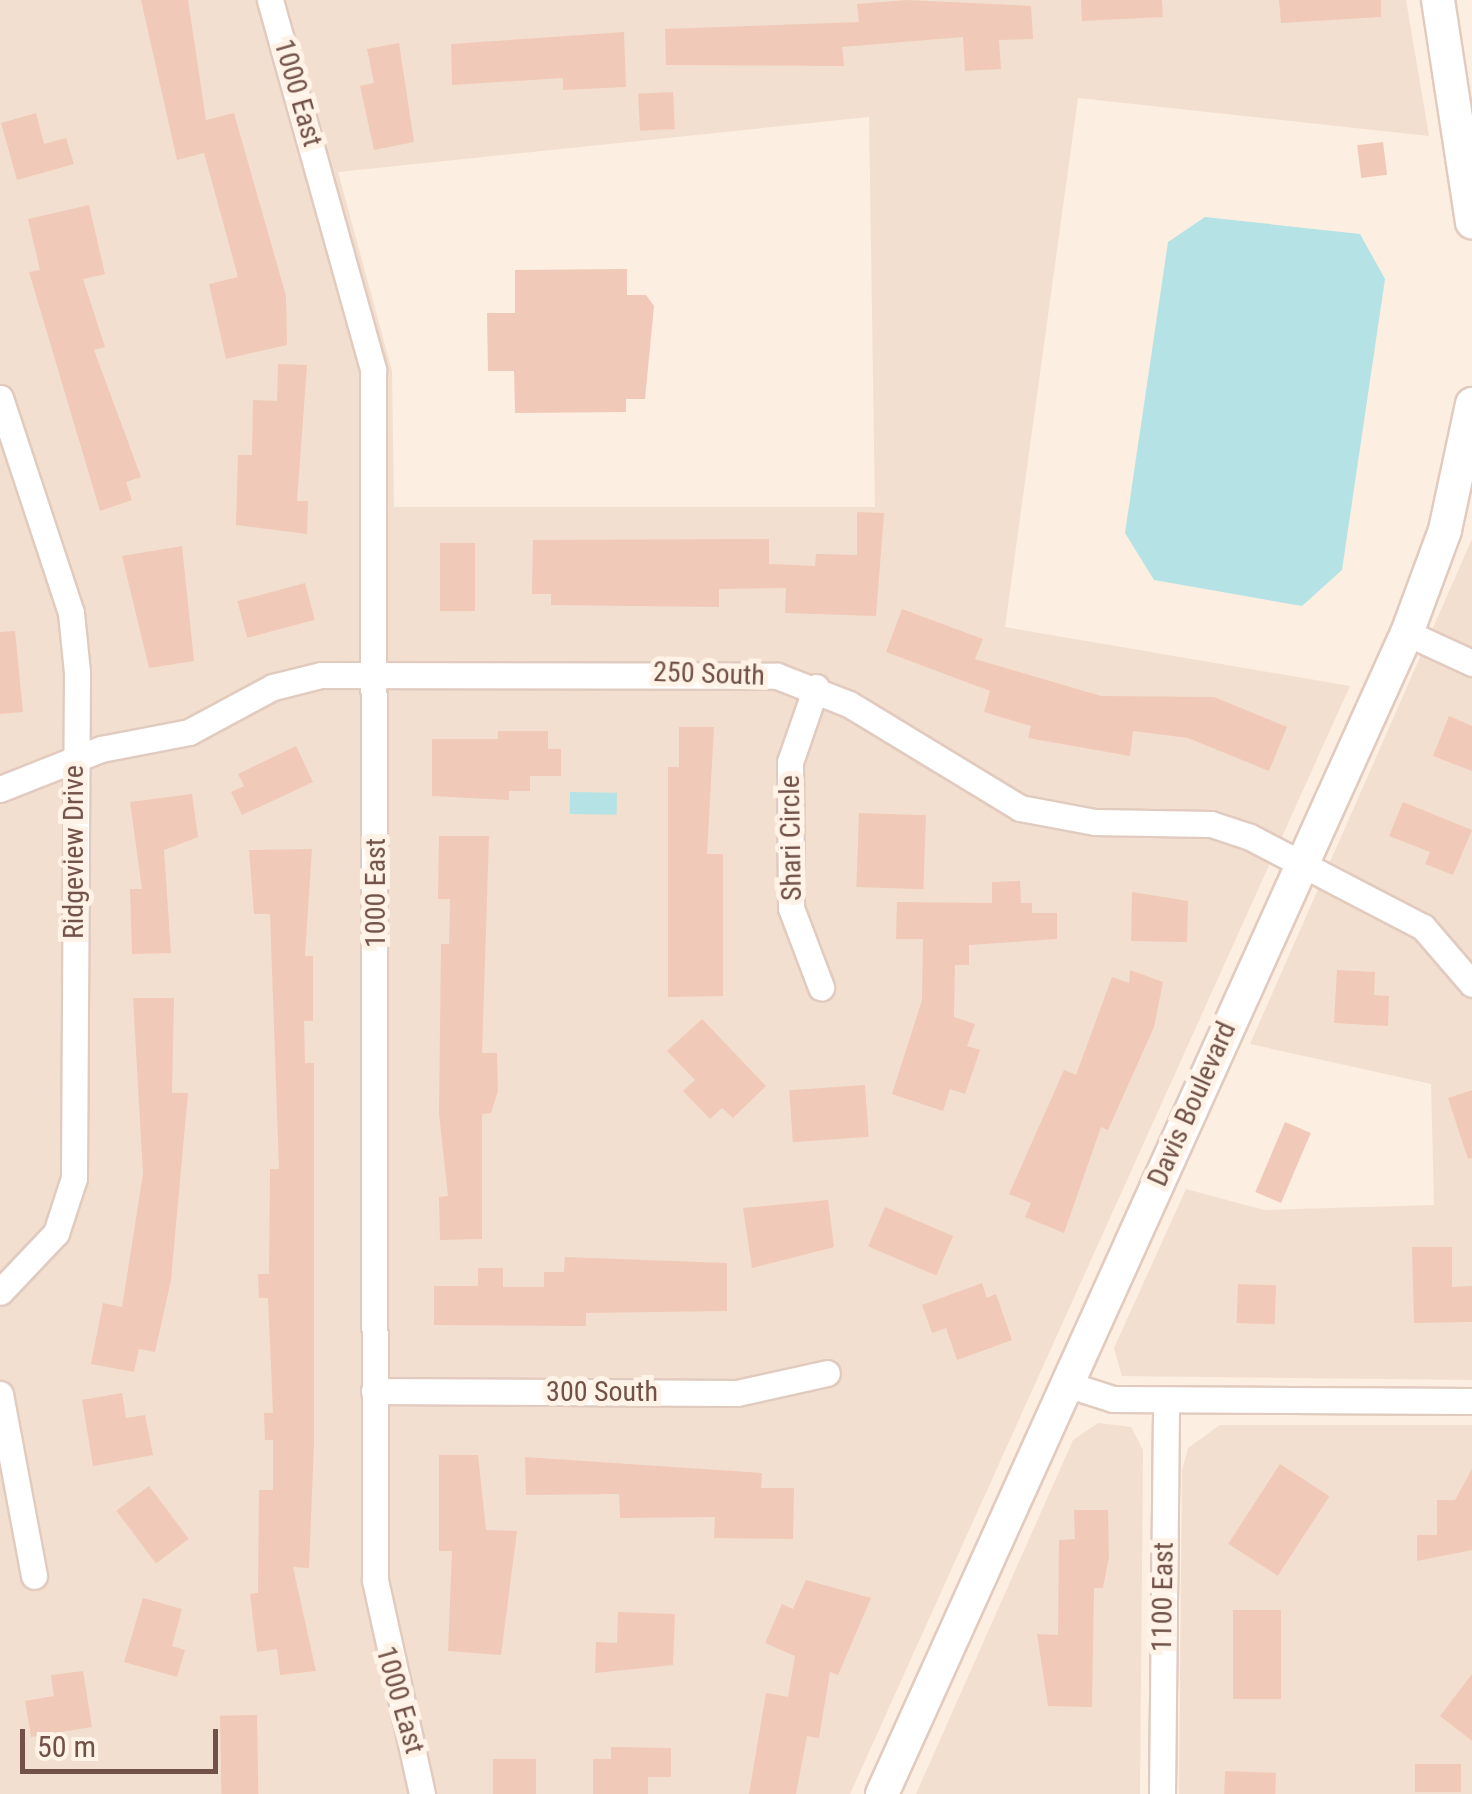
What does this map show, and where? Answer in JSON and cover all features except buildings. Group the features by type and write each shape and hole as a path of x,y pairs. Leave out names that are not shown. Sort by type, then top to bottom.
{"street":[{"name":"1000 East","path":"270,0 374,370 376,1604 422,1794"},
{"path":"1438,0 1472,222"},
{"name":"Ridgeview Drive","path":"0,398 5,437 71,613 74,758 74,1178 56,1233 0,1292"},
{"name":"Davis Boulevard","path":"882,1794 1406,633 1445,530 1472,404"},
{"path":"1406,633 1472,663"},
{"name":"250 South","path":"0,790 74,758 190,732 297,680 376,672 736,672 816,687 1002,801 1076,820 1211,824 1434,935 1472,984"},
{"name":"Shari Circle","path":"816,687 790,762 791,908 822,988"},
{"name":"300 South","path":"374,1391 736,1392 828,1373"},
{"path":"1066,1384 1105,1398 1472,1401"},
{"path":"0,1394 34,1576"},
{"name":"1100 East","path":"1162,1794 1166,1400"}],"shaded area":[{"path":"0,0 1406,0 1429,136 1078,98 1005,627 1350,686 850,1794 0,1794","holes":["869,117 875,507 394,507 392,371 338,172"]},
{"path":"1472,539 1472,1380 1122,1376 1114,1348 1186,1189 1264,1210 1434,1205 1431,1084 1250,1044"},
{"path":"1098,1423 1131,1427 1143,1450 1140,1794 916,1794 1073,1440"},
{"path":"1220,1425 1472,1425 1472,1794 1179,1794 1182,1470 1188,1448"}],"water":[{"path":"1205,217 1360,234 1385,279 1342,570 1302,606 1154,580 1125,533 1168,242"},
{"path":"570,792 617,793 617,815 570,814"}]}
